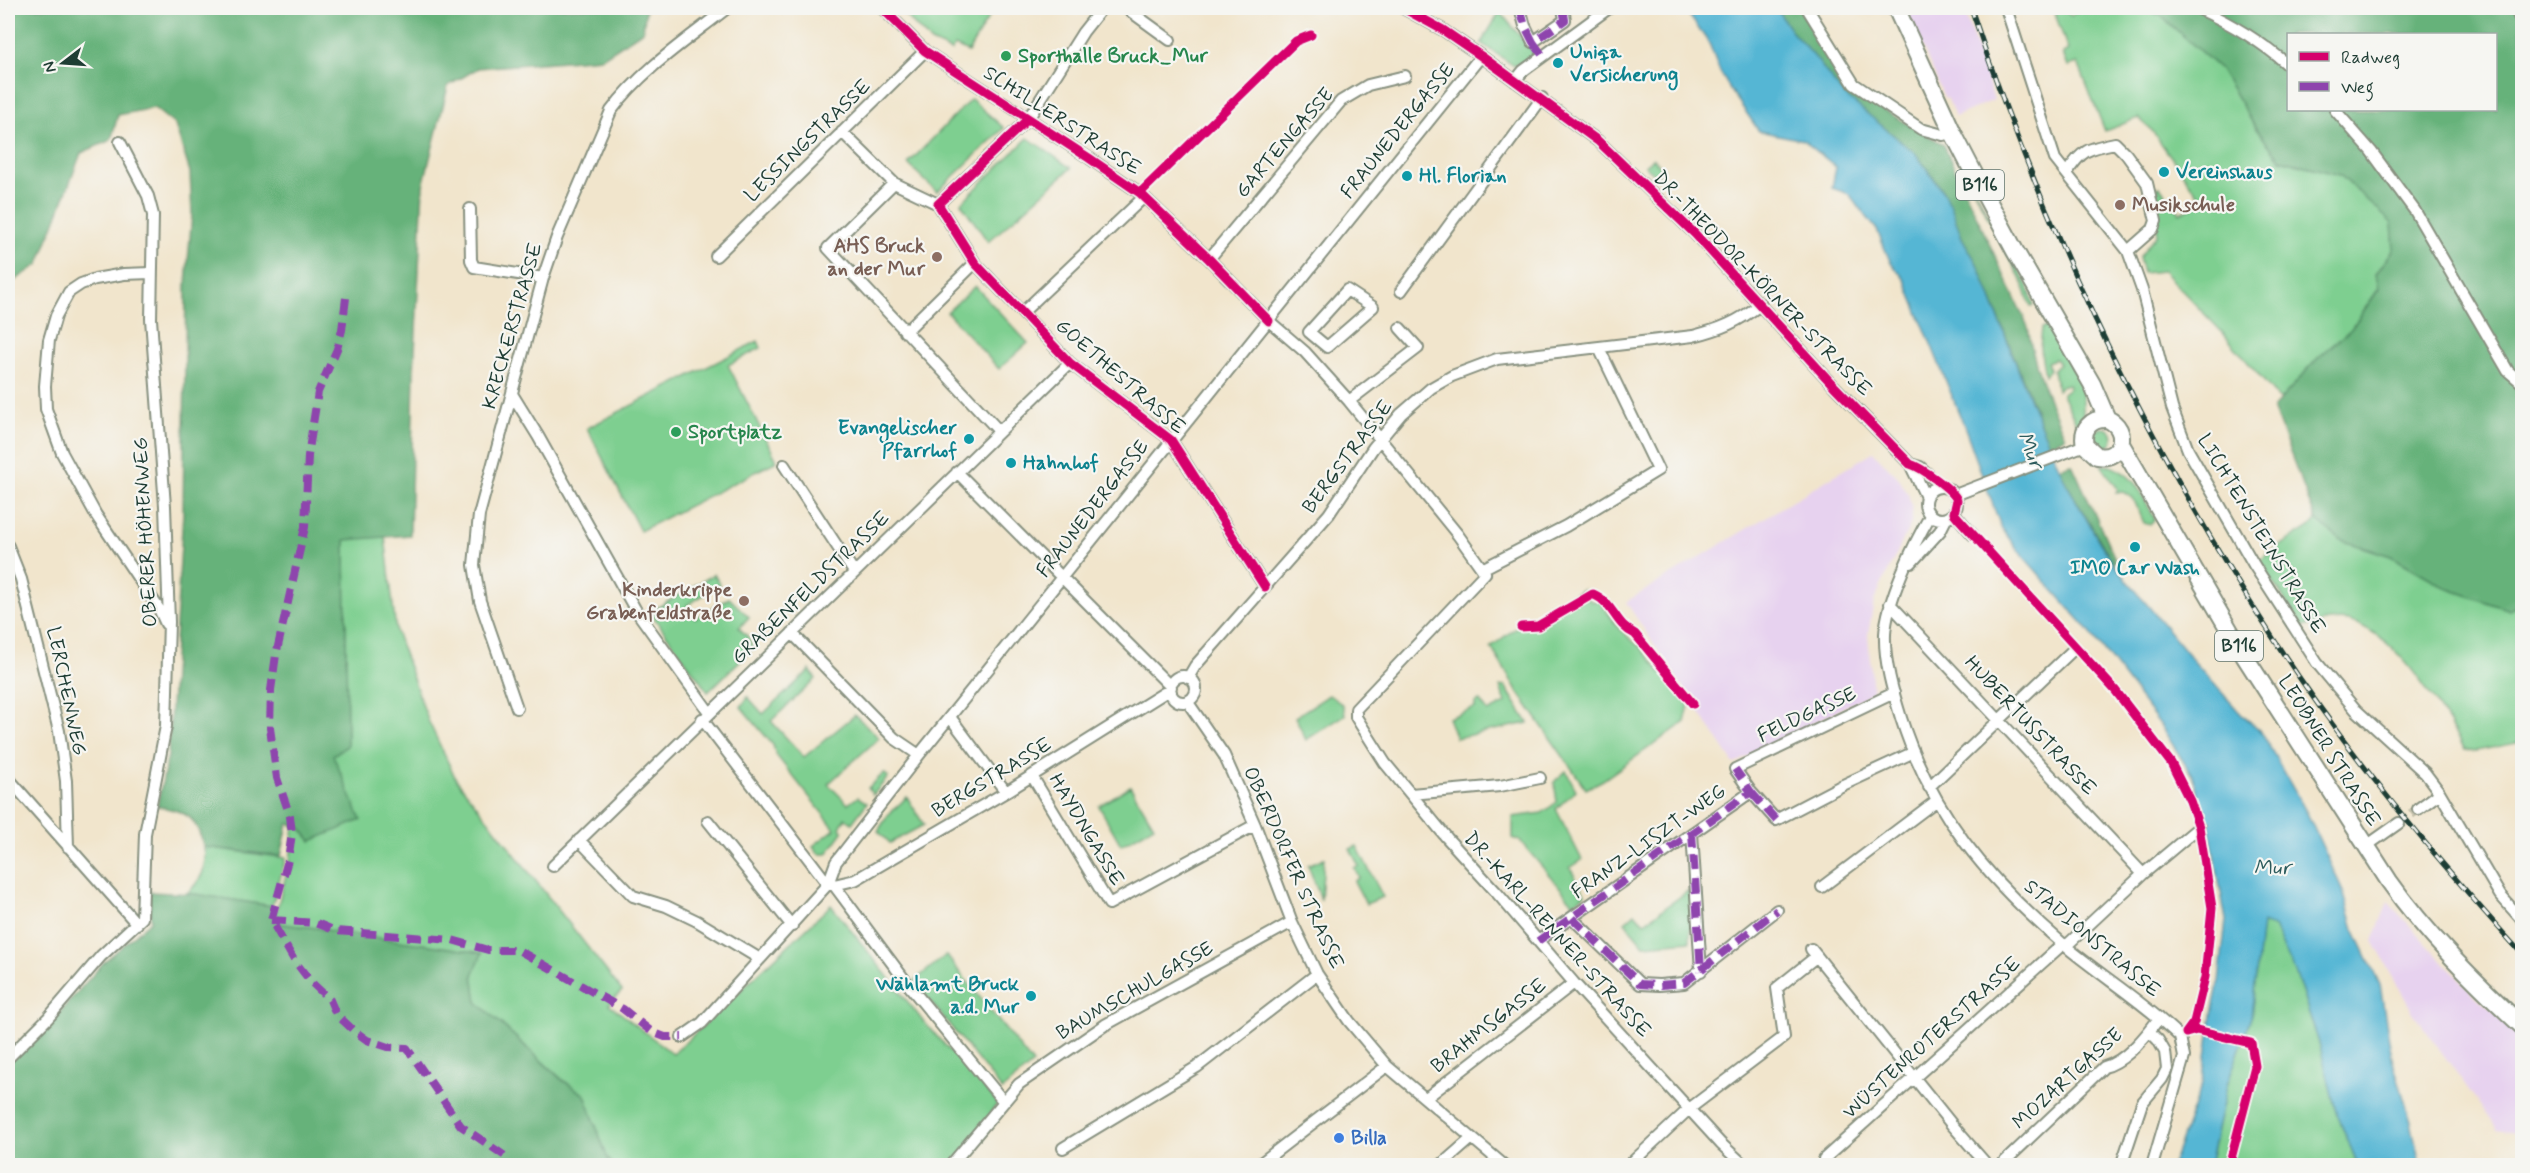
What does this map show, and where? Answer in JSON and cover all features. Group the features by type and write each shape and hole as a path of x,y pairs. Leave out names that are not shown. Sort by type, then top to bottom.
{"main road":[{"name":"B116","path":"1896,8 1953,133 2015,252 2092,384 2107,419"},
{"name":"B116","path":"2075,356 2087,396 2090,424"},
{"path":"2108,457 2121,444 2121,432 2113,422 2107,419 2095,420 2090,424 2077,448 2108,457 2136,471"},
{"name":"LEOBNER STRASSE","path":"2121,444 2245,657 2366,847 2409,910 2480,986 2523,1026"}],"street":[{"name":"KRECKERSTRASSE","path":"518,708 480,601 474,566 479,515 543,278 557,237 611,111 649,71 727,8"},
{"name":"SCHILLERSTRASSE","path":"882,8 925,51 1089,158 1144,197 1269,321 1305,352 1349,401 1458,535 1484,571"},
{"path":"843,132 894,183 938,204 1028,119 1083,32 1102,8"},
{"path":"1126,8 1170,40"},
{"name":"DR.-THEODOR-KÖRNER-STRASSE","path":"1403,8 1443,30 1481,56 1542,98 1602,145 1695,234 1834,386 1910,464 1926,497"},
{"path":"1520,8 1525,26 1543,56"},
{"path":"1533,42 1565,20 1563,8"},
{"path":"1515,81 1523,71 1609,8"},
{"path":"1807,8 1854,84 1921,129 1943,135 1953,133"},
{"name":"LICHTENSTEINSTRASSE","path":"2006,8 2055,159 2128,251 2142,290 2173,412 2188,450 2224,514 2254,565 2318,663 2356,710 2425,773 2440,793 2500,895 2523,920"},
{"path":"2197,8 2216,15 2268,47 2287,63"},
{"path":"2515,8 2523,23"},
{"name":"LESSINGSTRASSE","path":"716,256 925,51"},
{"name":"FRAUNEDERGASSE","path":"682,1037 702,1023 831,885 836,862 919,754 1481,56"},
{"name":"GARTENGASSE","path":"1209,259 1341,101 1368,85 1405,76"},
{"path":"1401,291 1542,98"},
{"path":"2336,111 2371,151 2415,211 2508,371 2523,383"},
{"name":"OBERER HÖHENWEG","path":"120,142 148,196 153,215 151,273 153,365 165,506 169,630 166,726 145,834 142,918 137,924"},
{"path":"2067,172 2077,157 2090,148 2115,143 2138,169 2147,183 2156,221 2153,229 2128,251"},
{"path":"894,183 828,248 999,431"},
{"path":"1023,312 1144,197"},
{"name":"GOETHESTRASSE","path":"938,204 975,263 1070,363 1171,440 1266,587"},
{"path":"470,209 471,260 474,267 543,278"},
{"path":"905,332 975,263"},
{"path":"151,273 95,279 69,292 56,316 49,340 46,409 62,453 96,515 159,609 169,630"},
{"path":"1347,290 1373,307 1327,347 1317,339 1309,332 1347,290"},
{"name":"BERGSTRASSE","path":"1188,678 1195,666 1329,513 1379,440 1414,402 1452,376 1497,359 1693,336 1733,324 1761,304"},
{"name":"BERGSTRASSE","path":"1349,401 1418,348 1400,328"},
{"path":"1305,352 1317,339"},
{"path":"1484,571 1566,526 1658,470 1599,348"},
{"name":"GRABENFELDSTRASSE","path":"554,866 1070,363"},
{"path":"512,394 635,609 706,716 831,885 1004,1102"},
{"path":"1958,494 1957,504 1950,516 1935,519 1930,516 1925,507 1926,497 1932,489 1943,487 1958,494 2077,448"},
{"name":"DR.-THEODOR-KÖRNER-STRASSE","path":"1910,464 1920,467 1943,487"},
{"path":"784,465 854,572"},
{"path":"957,472 1171,689 1175,699 1187,701 1196,689 1193,681 1188,678 1178,678 1171,689"},
{"name":"STADIONSTRASSE","path":"1930,516 1890,604 1885,634 1887,662 1894,693 1912,753 1936,801 1962,842 1994,879 2065,945 2183,1035 2184,1057 2152,1166"},
{"path":"1950,516 1973,535"},
{"name":"STADIONSTRASSE","path":"1905,570 1940,531 1950,516"},
{"name":"LERCHENWEG","path":"8,546 21,579 59,731 66,781 68,847"},
{"name":"DR.-KARL-RENNER-STRASSE","path":"1484,571 1356,709 1356,717 1386,763 1447,838 1574,983 1689,1109 1745,1166"},
{"name":"HUBERTUSSTRASSE","path":"1890,604 2143,874"},
{"path":"792,633 894,738 919,754"},
{"path":"1929,787 2075,648"},
{"name":"BERGSTRASSE","path":"831,885 855,880 1006,792 1171,689"},
{"name":"FELDGASSE","path":"1735,769 1894,693"},
{"name":"OBERDORFER STRASSE","path":"1187,701 1224,754 1255,825 1292,922 1317,974 1349,1022 1387,1066 1505,1166"},
{"path":"950,717 1006,792"},
{"name":"FRANZ-LISZT-WEG","path":"1735,769 1750,792 1776,820 1912,753"},
{"name":"HAYDNGASSE","path":"1032,776 1109,903 1255,825"},
{"path":"8,778 137,924 101,956 48,1018 8,1058"},
{"path":"1411,794 1500,786 1540,778"},
{"name":"FRANZ-LISZT-WEG","path":"1538,941 1750,792"},
{"path":"2418,809 2440,793"},
{"path":"1822,887 1936,801"},
{"path":"708,821 792,926"},
{"path":"2366,847 2399,823"},
{"path":"2065,945 2199,827"},
{"path":"1692,833 1701,970"},
{"path":"579,840 633,896 666,906 697,921 760,959"},
{"path":"1572,918 1640,984 1659,985 1684,983 1777,910"},
{"name":"BAUMSCHULGASSE","path":"950,1166 1019,1084 1105,1025 1292,922"},
{"name":"WÜSTENROTERSTRASSE","path":"1824,1159 2065,945"},
{"path":"1628,1166 1689,1109 1784,1037 1777,988 1814,953 1988,1166"},
{"path":"1063,1148 1197,1067 1317,974"},
{"name":"BRAHMSGASSE","path":"1426,1098 1574,983"},
{"name":"MOZARTGASSE","path":"2000,1166 2104,1067 2112,1065 2149,1032 2159,1018"},
{"path":"2121,1166 2142,1103 2162,1079 2167,1069 2165,1053 2158,1040 2149,1032"},
{"path":"1257,1166 1387,1066"},
{"path":"1440,1166 1472,1138"}],"shaded area":[{"path":"1906,8 1963,8 1994,100 1955,117 1948,99 1944,97"},
{"path":"1873,452 1898,477 1908,494 1912,508 1912,521 1874,601 1868,635 1873,692 1734,764 1626,602"},
{"path":"2388,902 2470,991 2522,1039 2522,1133 2497,1129 2412,1011 2373,941"}],"green space":[{"path":"8,8 646,8 643,31 602,58 478,68 448,86 423,186 414,373 410,535 345,540 347,746 333,755 361,820 311,841 299,826 288,824 281,856 204,847 197,828 189,817 183,813 157,806 168,756 183,512 186,284 192,214 190,172 175,125 154,108 118,115 111,140 81,153 39,264 8,285"},
{"path":"898,8 994,8 968,52 955,46 951,51 931,42"},
{"path":"1776,8 1799,8 1849,84 1871,103 1943,144 2028,327 2038,369 2065,437 2049,446 1979,267 1962,238 1950,204 1939,185 1916,154 1841,92 1814,56 1791,31"},
{"path":"2053,8 2062,8 2071,16 2082,8 2143,8 2161,16 2220,69 2257,130 2280,159 2340,175 2392,223 2394,249 2376,274 2379,288 2351,329 2318,358 2280,400 2223,333 2163,271 2143,273 2139,257 2157,234 2156,188 2160,187 2180,213 2203,201 2150,128 2138,118 2105,131 2078,63 2068,66 2063,53 2068,50"},
{"path":"2143,8 2522,8 2522,603 2509,610 2449,589 2391,556 2341,540 2316,520 2273,408 2318,358 2351,329 2379,289 2376,274 2394,249 2392,223 2340,175 2280,159 2257,130 2220,69 2161,16"},
{"path":"1500,12 1536,55 1514,66 1481,43"},
{"path":"971,99 1004,128 937,192 908,164"},
{"path":"1028,138 1071,168 988,242 961,203"},
{"path":"1954,152 2029,288 2034,306 2031,307 2023,284"},
{"path":"1652,158 1664,169 1656,176 1645,166"},
{"path":"975,286 1028,343 999,369 947,312"},
{"path":"2046,327 2061,345 2080,384 2083,405 2081,426 2076,423 2062,394 2069,388 2068,384 2057,390 2053,370 2059,364 2055,359 2047,362 2050,369 2045,375 2040,348 2042,328"},
{"name":"Sportplatz","path":"758,341 761,348 728,365 777,461 640,531 587,428"},
{"path":"2103,428 2110,431 2113,438 2110,445 2103,448 2096,445 2093,438 2096,431"},
{"path":"2072,464 2116,561 2114,564 2059,468"},
{"path":"2105,464 2124,473 2136,484 2154,517 2150,525 2144,523 2133,498 2123,492 2116,493 2118,489 2102,466"},
{"path":"2316,520 2341,540 2391,556 2449,589 2509,610 2522,603 2522,742 2476,751 2465,749 2416,674 2384,641 2367,629 2343,620 2303,627 2260,562 2266,555 2310,527"},
{"path":"385,536 396,631 428,720 456,779 622,991 609,1004 673,1054 831,905 923,1021 998,1103 956,1161 960,1165 613,1165 607,1157 585,1095 563,1080 477,1002 473,975 482,953 280,923 275,916 290,860 294,825 299,825 333,755 347,745 345,539"},
{"path":"714,574 720,585 687,605 695,618 729,598 749,617 739,628 748,637 753,648 708,692 650,612"},
{"path":"1583,589 1590,601 1600,601 1619,629 1641,648 1689,705 1685,722 1603,780 1586,789 1518,692 1491,647 1513,630"},
{"path":"810,670 816,679 771,721 804,757 855,715 879,738 828,784 848,804 858,797 867,803 852,823 845,818 840,828 843,832 827,854 819,854 813,846 835,829 776,755 773,745 741,707 748,697 763,714"},
{"path":"1505,686 1528,723 1456,738 1448,718 1475,708 1475,703 1480,701 1488,712 1506,703 1500,687"},
{"path":"1329,695 1343,705 1345,715 1306,740 1295,717"},
{"path":"1566,771 1576,790 1556,809 1582,860 1570,868 1585,894 1574,904 1520,841 1513,838 1513,817 1542,813 1557,802 1554,782"},
{"path":"884,773 888,777 873,795 868,788"},
{"path":"1130,786 1154,826 1121,845 1099,806"},
{"path":"907,797 924,825 890,843 878,831 888,815"},
{"path":"1357,846 1383,897 1366,904 1354,881 1359,878 1354,868 1359,866 1350,849"},
{"path":"204,847 286,858 272,906 187,893 203,873"},
{"path":"1324,858 1321,900 1308,865"},
{"path":"1688,891 1691,899 1690,941 1644,945 1625,922 1635,913 1644,923"},
{"path":"149,892 195,894 272,906 280,923 482,953 473,975 477,1002 562,1080 585,1095 607,1157 613,1165 8,1166 8,1063 59,1013 104,962 151,921"},
{"path":"2262,922 2274,927 2296,974 2320,1046 2336,1111 2358,1165 2209,1166 2227,1085 2251,1017"},
{"path":"946,955 1033,1064 1002,1090 914,981"}],"water":[{"name":"Mur","path":"1684,8 1776,8 1791,31 1814,56 1841,92 1916,154 1939,186 1950,204 1962,238 1979,267 2031,403 2066,483 2100,543 2114,564 2190,657 2242,715 2260,730 2307,813 2343,891 2354,929 2380,985 2392,1058 2411,1122 2420,1165 2358,1165 2336,1111 2320,1046 2296,974 2274,927 2262,923 2251,1017 2227,1085 2209,1165 2172,1165 2202,1083 2219,981 2226,920 2209,826 2192,775 2159,723 2085,626 2015,547 2001,527 1965,428 1905,280 1890,261 1877,230 1849,194 1832,188 1836,167 1803,140 1759,131 1720,72 1709,43"}],"tunnel":[{"path":"2399,823 2418,809"}],"railway":[{"path":"1971,8 2000,91 2066,255 2102,334 2183,490 2275,641 2332,723 2424,841 2522,954"}],"marked path":[{"path":"1520,8 1533,42 1565,20 1563,8"},
{"path":"1533,42 1543,56"},
{"path":"346,298 337,349 318,392 308,456 305,527 276,655 271,690 270,728 277,778 290,816 292,834 288,860 271,920 294,960 311,982 330,1000 336,1014 367,1040 388,1047 407,1048 461,1126 508,1158 509,1166"},
{"path":"1538,941 1751,792 1735,769"},
{"path":"1751,792 1776,820"},
{"path":"1692,833 1701,971"},
{"path":"1572,918 1640,984 1659,985 1684,983 1777,910"},
{"path":"271,920 316,923 336,931 452,940 488,950 518,950 623,1009 652,1032 665,1037 682,1037"}],"cycle path":[{"path":"882,8 925,51 1140,193 1269,321"},
{"path":"1403,8 1443,30 1598,141 1695,234 1834,386 1910,464 1936,479 1950,491 1957,500 1954,513 1958,518 2115,690 2171,763 2190,801 2199,827 2212,908 2205,977 2194,1022 2186,1033"},
{"path":"1140,193 1296,41 1311,35"},
{"path":"1028,119 938,204 975,263 1070,363 1171,440 1265,587"},
{"path":"1521,627 1538,626 1593,594 1600,598 1623,625 1635,634 1693,704"},
{"path":"2186,1033 2197,1030 2251,1043 2255,1066 2229,1166"}],"place":[{"name":"Sporthalle Bruck_Mur","path":"1006,56"},
{"name":"Uniqa Versicherung","path":"1558,63"},
{"name":"Vereinshaus","path":"2164,172"},
{"name":"Hl. Florian","path":"1407,176"},
{"name":"Musikschule","path":"2120,205"},
{"name":"AHS Bruck an der Mur","path":"937,257"},
{"name":"Sportplatz","path":"676,432"},
{"name":"Evangelischer Pfarrhof","path":"969,439"},
{"name":"Hahnhof","path":"1011,463"},
{"name":"IMO Car Wash","path":"2135,547"},
{"name":"Kinderkrippe Grabenfeldstraße","path":"744,601"},
{"name":"Wählamt Bruck a.d. Mur","path":"1031,996"},
{"name":"Billa","path":"1339,1138"}]}
